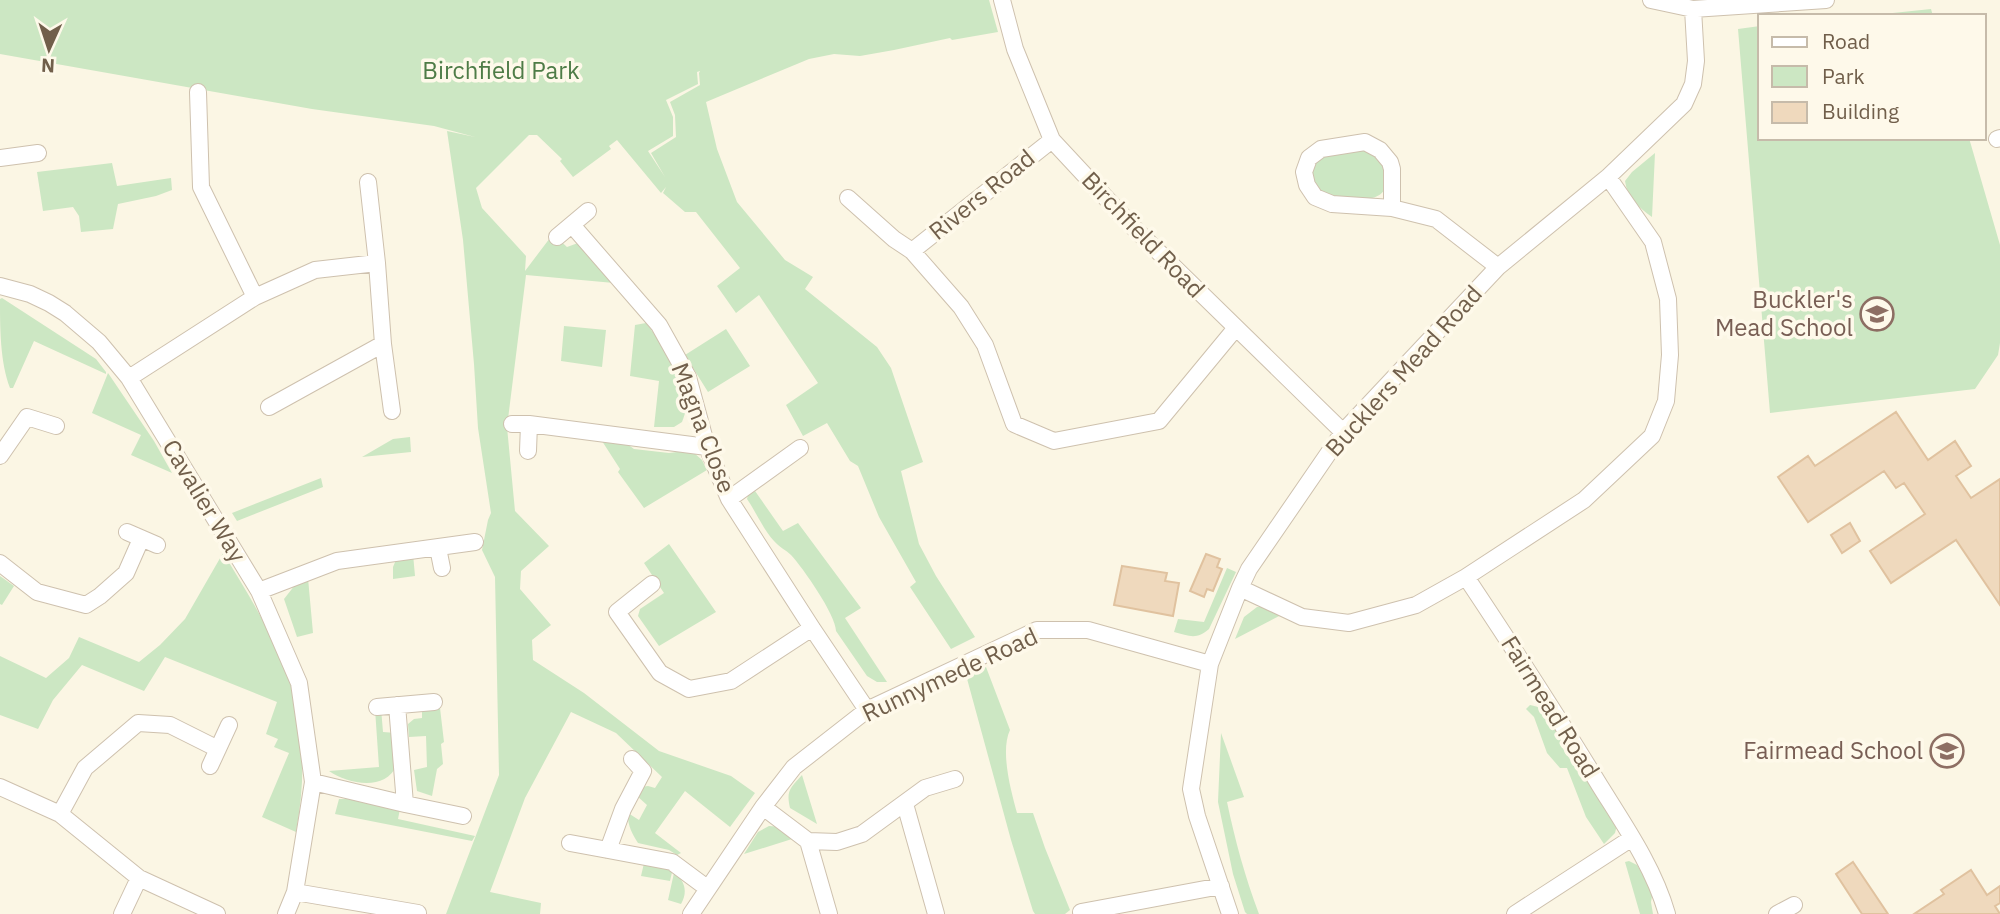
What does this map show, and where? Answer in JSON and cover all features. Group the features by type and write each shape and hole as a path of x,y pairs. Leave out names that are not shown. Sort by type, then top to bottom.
{"street":[{"name":"Birchfield Road","path":"1002,0 1015,49 1052,140 1133,227 1343,432"},
{"path":"1651,0 1693,9 1826,0"},
{"name":"Bucklers Mead Road","path":"1230,914 1197,816 1191,789 1210,664 1249,569 1343,432 1498,267 1608,177 1684,104 1693,84 1696,61 1693,9"},
{"path":"198,92 201,187 255,297"},
{"name":"Rivers Road","path":"912,251 1052,140"},
{"path":"1392,208 1392,169 1380,150 1365,142 1321,149 1308,158 1304,172 1307,185 1315,197 1332,204 1392,208 1436,219 1498,267"},
{"path":"0,158 38,153"},
{"path":"1240,588 1302,617 1349,623 1416,605 1466,578 1584,500 1652,436 1666,401 1670,355 1668,299 1653,242 1608,177"},
{"path":"368,182 383,344 393,411"},
{"name":"Rivers Road","path":"849,198 894,239 912,251 961,307 985,345 1014,424 1054,441 1158,421 1235,329"},
{"path":"557,237 588,211"},
{"name":"Magna Close","path":"572,225 659,325 688,377 707,447 729,499 867,710"},
{"path":"129,377 255,297 315,270 377,263"},
{"name":"Cavalier Way","path":"0,286 30,294 65,313 99,342 129,377 260,592 299,683 313,782 295,892 286,914"},
{"path":"269,407 383,344"},
{"path":"0,456 27,417 56,426"},
{"path":"512,424 707,447"},
{"path":"528,451 529,424"},
{"path":"729,499 800,448"},
{"path":"0,564 37,592 86,605 126,573 142,539"},
{"path":"260,592 337,561 475,542"},
{"path":"438,548 442,568"},
{"name":"Fairmead Road","path":"1466,578 1539,687 1632,838 1660,890 1667,914"},
{"path":"652,584 617,612 660,673 689,689 731,681 812,628"},
{"name":"Runnymede Road","path":"691,914 763,807 794,767 867,710 1037,630 1088,630 1210,664"},
{"path":"377,707 433,702"},
{"path":"397,705 405,804"},
{"path":"60,814 85,768 138,723 170,725 218,749"},
{"path":"210,766 229,725"},
{"path":"608,849 623,809 643,770"},
{"path":"763,807 808,841 837,842 862,834 925,788 955,779"},
{"path":"313,782 463,816"},
{"path":"0,787 60,814 139,878 217,914"},
{"path":"905,804 936,914"},
{"path":"1515,914 1632,838"},
{"path":"808,841 829,914"},
{"path":"569,843 672,862 707,888"},
{"path":"122,914 139,878"},
{"path":"1082,912 1221,886"},
{"path":"295,892 398,912 418,913"},
{"path":"1777,914 1794,905"}],"green space":[{"name":"Birchfield Park","path":"0,0 989,0 998,32 952,40 950,38 860,56 834,54 809,59 706,102 717,149 737,202 785,260 813,277 805,289 877,347 891,368 923,462 901,471 919,544 975,637 951,649 910,587 916,582 879,517 858,466 850,461 827,423 803,436 786,405 818,383 759,295 736,313 717,286 740,268 696,212 685,212 663,193 666,187 661,193 617,140 609,146 611,149 573,177 560,161 562,159 537,135 529,135 476,188 482,208 526,256 525,271 553,234 567,247 578,243 614,283 526,275 507,427 515,511 549,546 521,571 520,589 551,625 532,640 533,660 584,693 659,751 731,776 755,793 730,827 685,791 655,833 681,853 677,855 669,850 638,843 630,829 628,813 639,820 647,805 637,796 641,787 655,788 662,777 616,733 571,712 525,798 490,892 541,903 540,914 446,914 499,775 495,577 482,550 491,513 478,428 463,240 447,131 475,137 434,126 312,109 0,54","holes":["700,71 700,85 670,102 675,115 676,137 651,153 665,177 648,151 673,136 673,117 666,100 698,84 697,72"]},
{"path":"1931,9 1932,14 1883,14"},
{"path":"1758,26 1758,140 1970,140 2000,245 1998,355 1975,389 1770,413 1738,29"},
{"path":"1364,149 1379,155 1386,173 1386,185 1381,193 1373,198 1361,199 1320,195 1312,183 1310,172 1320,159 1333,153"},
{"path":"1655,153 1652,217 1634,202 1625,181"},
{"path":"112,163 117,186 171,178 172,190 118,204 113,229 81,232 79,216 73,207 43,211 37,172"},
{"path":"2,298 96,359 106,374 34,341 13,388 10,388 1,344"},
{"path":"646,323 666,351 682,384 686,410 682,422 674,427 654,427 659,381 630,376 635,325"},
{"path":"564,326 606,330 602,367 561,361"},
{"path":"726,329 750,366 708,392 685,355"},
{"path":"108,373 172,473 131,455 141,435 92,413"},
{"path":"410,437 411,452 362,457 393,439"},
{"path":"602,441 627,444 634,449 669,453 693,452 702,460 707,470 644,508 618,472 620,469"},
{"path":"321,478 323,487 237,521 232,513"},
{"path":"755,491 783,531 798,523 861,608 845,618 887,682 877,682 867,676 836,631 831,614 811,581 791,555 766,531 747,499 748,495"},
{"path":"669,544 716,612 659,646 638,616 640,609 664,593 644,563"},
{"path":"223,553 275,645 296,703 302,768 296,832 262,817 289,753 274,747 278,739 266,734 277,702 165,657 144,691 82,665 53,700 38,729 0,715 0,656 46,678 69,658 79,637 139,662 185,619"},
{"path":"413,554 415,576 393,579 393,567 398,555"},
{"path":"1227,568 1236,572 1209,629 1197,636 1174,632 1178,619 1204,622"},
{"path":"0,576 14,586 2,605 0,604"},
{"path":"308,578 313,633 297,637 284,599 295,585"},
{"path":"1257,607 1267,607 1283,614 1235,639 1244,617"},
{"path":"986,667 1010,730 1006,760 1017,813 1033,813 1070,910 1065,914 1035,914 1033,911 966,675"},
{"path":"1530,705 1542,709 1554,721 1563,737 1560,744 1582,778 1596,787 1618,821 1615,833 1604,844 1586,817 1567,768 1560,768 1547,753 1534,717 1526,709"},
{"path":"381,708 383,732 396,733 398,762 391,774 384,779 366,783 346,779 329,771 379,767 375,709"},
{"path":"440,708 444,742 441,744 443,764 437,769 432,796 417,791 414,770 427,767 426,736 409,737 408,724 414,719 422,718 422,710"},
{"path":"1221,733 1244,797 1227,802 1259,914 1245,912 1233,874 1218,802"},
{"path":"802,775 817,824 790,808 790,790"},
{"path":"339,799 358,799 400,809 398,819 475,836 472,841 335,814"},
{"path":"769,826 782,827 792,834 792,839 744,854 758,832"},
{"path":"645,859 673,868 670,881 641,876"},
{"path":"1625,862 1637,865 1653,891 1653,914 1640,914"},
{"path":"674,873 681,879 684,887 681,904 668,900"}],"building":[{"path":"1896,412 1928,460 1955,441 1971,466 1956,476 1971,498 2000,479 2000,605 1956,540 1891,583 1870,551 1925,514 1904,483 1896,488 1884,471 1808,522 1778,477 1808,456 1815,466"},
{"path":"1850,523 1860,541 1842,553 1831,535"},
{"path":"1206,554 1220,559 1217,567 1222,569 1213,591 1207,589 1204,597 1190,591"},
{"path":"1122,566 1167,573 1165,581 1179,583 1173,616 1114,605"},
{"path":"1853,862 1888,914 1862,914 1836,874"},
{"path":"1971,870 1987,895 2000,886 2000,903 1995,906 2000,914 1914,914 1944,894 1941,890"}],"place":[{"name":"Buckler's Mead School","path":"1877,314"},
{"name":"Fairmead School","path":"1947,751"}]}
